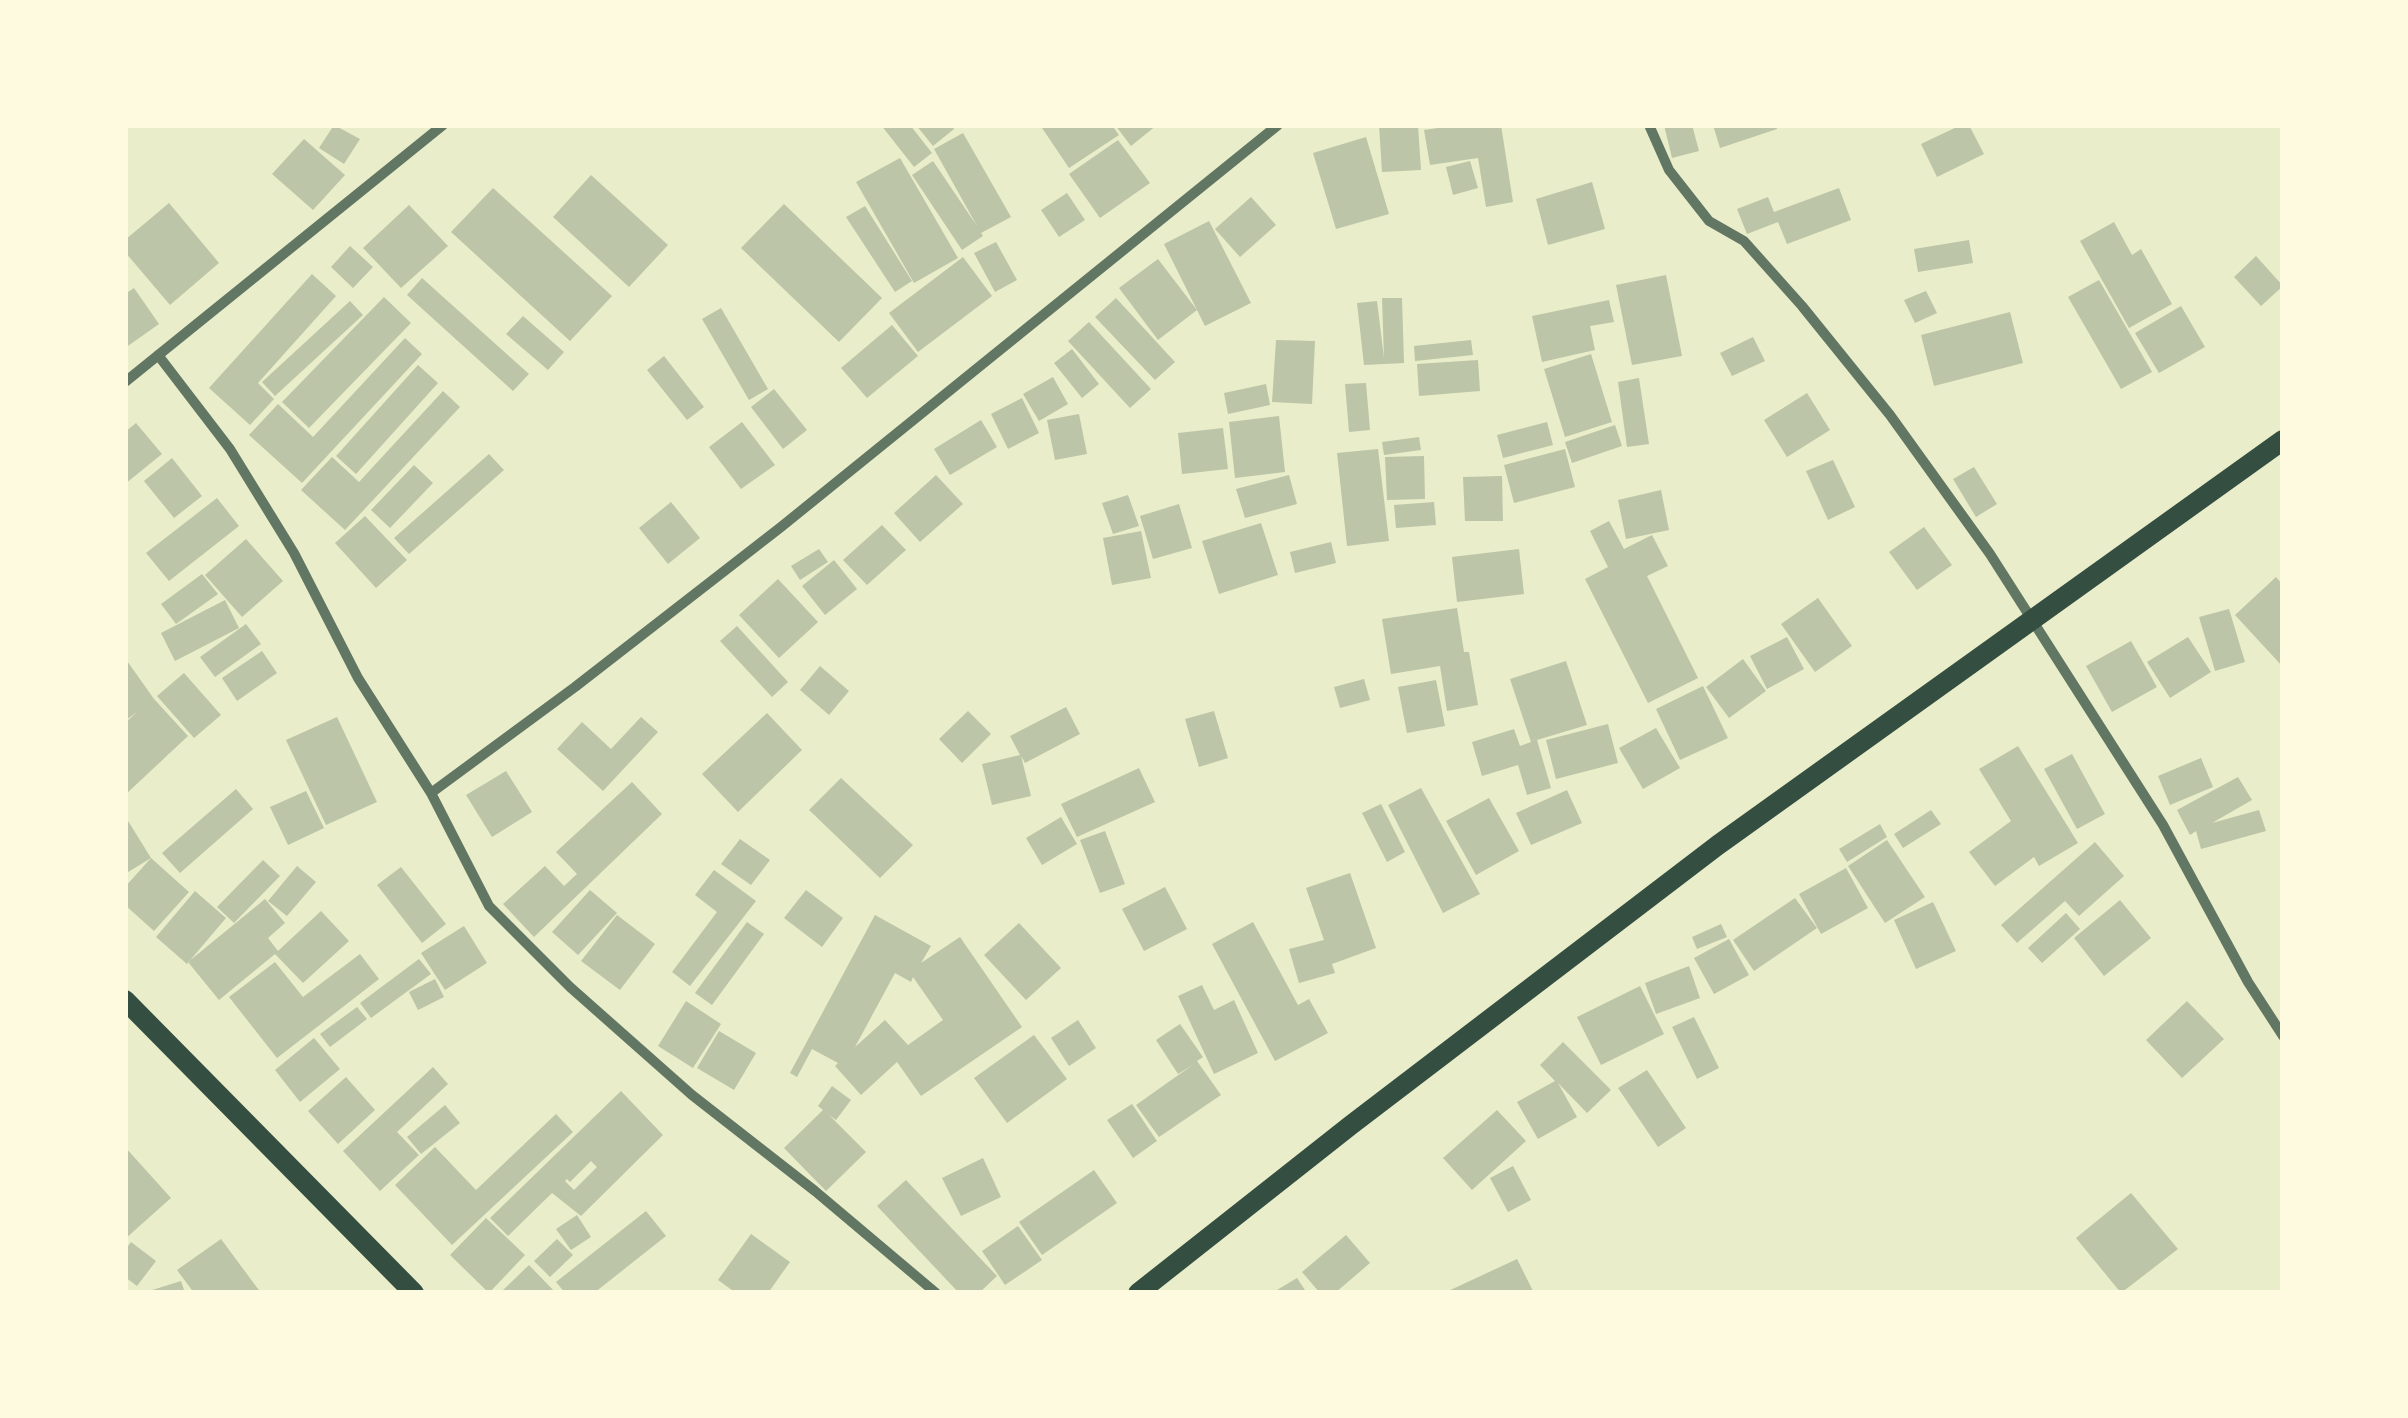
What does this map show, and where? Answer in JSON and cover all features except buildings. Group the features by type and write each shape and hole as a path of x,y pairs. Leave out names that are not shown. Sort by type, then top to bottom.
{"main road":[{"path":"1138,1293 1718,845 2283,440"},
{"path":"125,1000 414,1293"}],"street":[{"path":"125,382 443,125"},
{"path":"430,793 576,687 781,527 1278,125"},
{"path":"1649,125 1669,170 1708,221 1744,241 1802,306 1890,415 1990,554 2163,825 2248,982 2283,1036"},
{"path":"158,355 230,449 294,554 358,678 430,793 489,906 528,948 692,1095 936,1293"}]}
